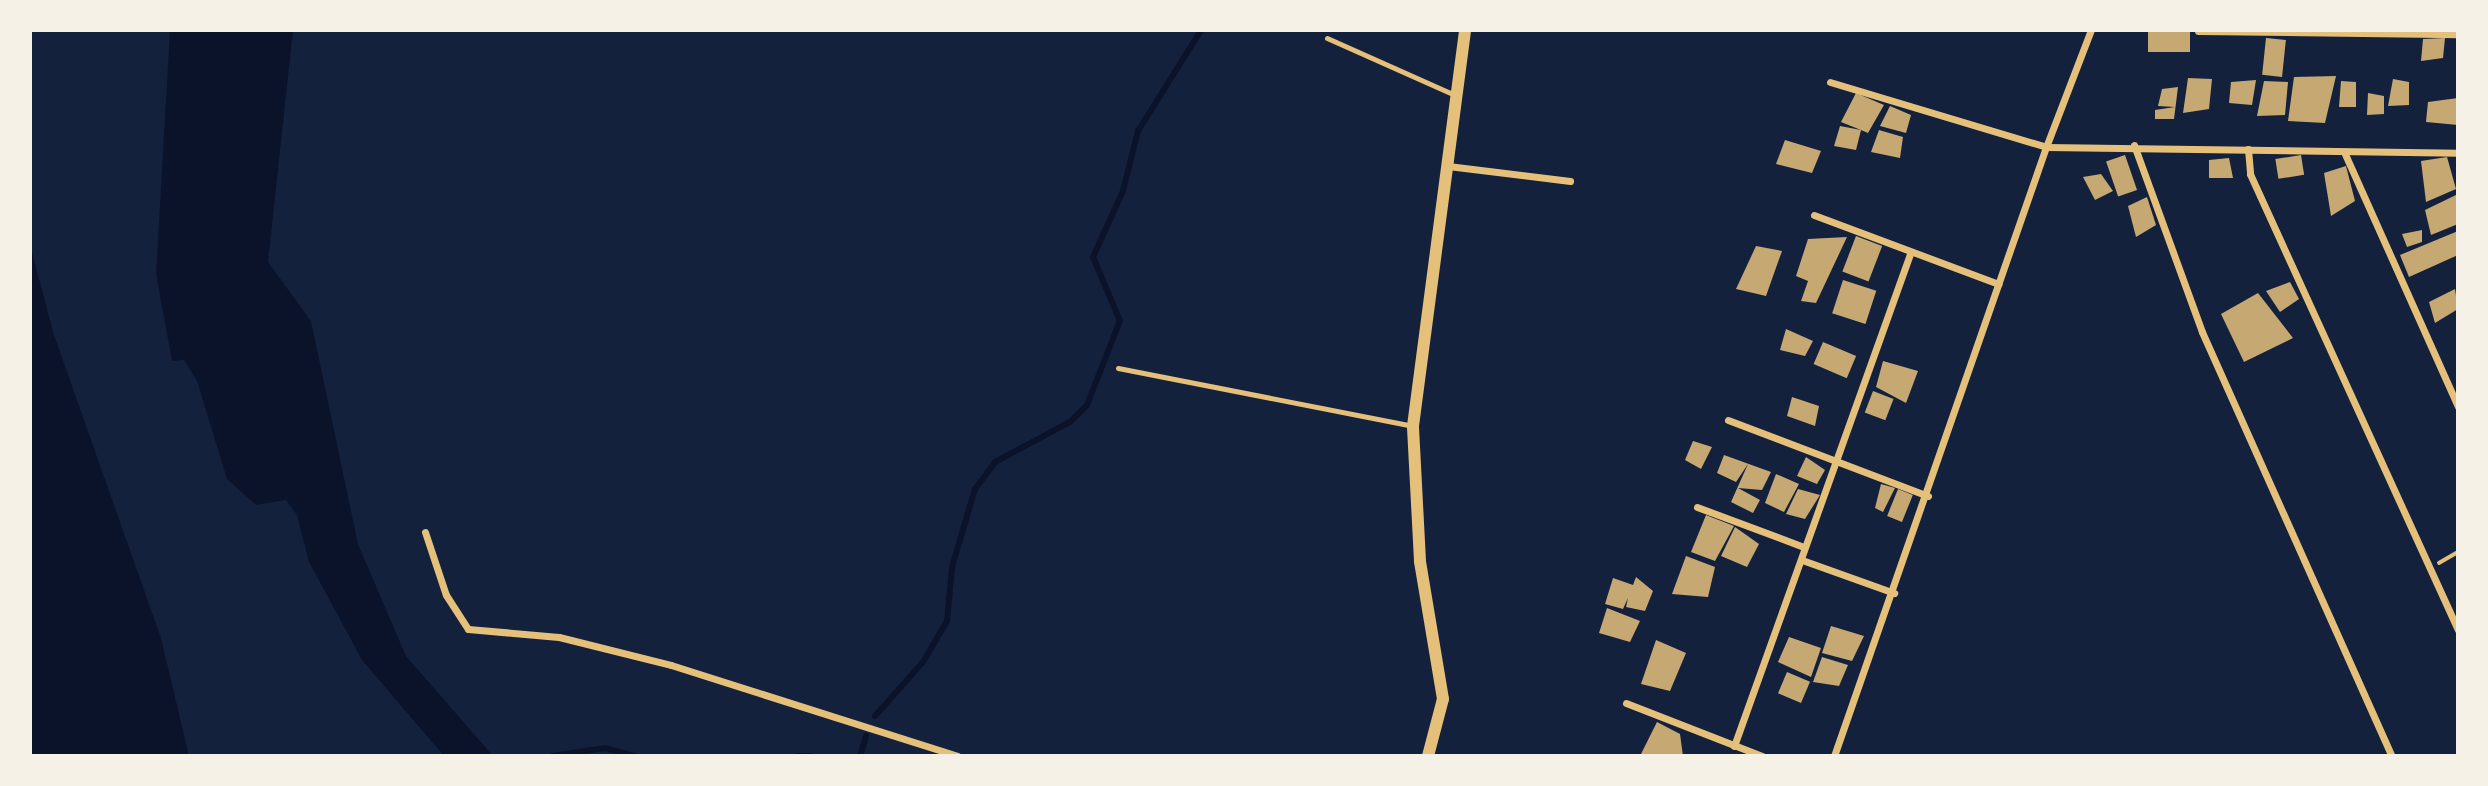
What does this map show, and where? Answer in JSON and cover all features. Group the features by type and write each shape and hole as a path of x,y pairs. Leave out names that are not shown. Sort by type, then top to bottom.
{"street":[{"path":"1428,756 1443,699 1420,561 1413,426 1465,30"},
{"path":"1834,756 1928,496 2046,147 2091,30"},
{"path":"2198,31 2458,34"},
{"path":"1830,82 2046,147 2134,145 2345,154 2458,153"},
{"path":"2134,145 2202,332 2392,756"},
{"path":"2248,149 2250,174 2428,570 2458,630"},
{"path":"2345,154 2458,407"},
{"path":"1448,166 1570,181"},
{"path":"1814,215 1910,254 1999,284"},
{"path":"1734,746 1802,560 1804,547 1838,462 1910,254"},
{"path":"1728,421 1928,496"},
{"path":"1697,507 1804,547"},
{"path":"425,532 446,595 468,629 559,637 671,666 958,756"},
{"path":"1802,560 1894,593"},
{"path":"1626,703 1762,756"}],"lane":[{"path":"1327,38 1455,95"},
{"path":"1118,368 1413,426"}],"path":[{"path":"2428,570 2458,552"}],"water":[{"path":"170,30 293,30 268,262 311,321 358,544 406,656 493,756 444,756 362,660 309,562 297,515 286,500 256,505 227,479 197,381 184,360 172,361 156,274"},
{"path":"30,245 54,335 161,638 189,756 30,756"}],"building":[{"path":"2148,30 2190,30 2190,52 2148,52"},
{"path":"2266,38 2286,40 2282,77 2262,75"},
{"path":"2445,38 2443,58 2421,61 2423,39"},
{"path":"2336,76 2325,123 2288,121 2294,77"},
{"path":"2188,78 2212,79 2209,109 2183,113"},
{"path":"2393,79 2409,82 2409,105 2388,106"},
{"path":"2256,80 2252,105 2229,103 2231,82"},
{"path":"2264,81 2288,82 2285,115 2257,116"},
{"path":"2341,81 2356,82 2356,107 2339,107"},
{"path":"2178,87 2174,119 2155,119 2155,110 2175,107 2158,106 2162,89"},
{"path":"1856,93 1884,105 1868,133 1841,122"},
{"path":"2368,93 2384,96 2384,114 2367,115"},
{"path":"2458,98 2458,125 2426,122 2428,102"},
{"path":"1890,106 1911,115 1906,133 1880,126"},
{"path":"1840,126 1861,130 1856,150 1834,146"},
{"path":"1879,130 1903,137 1900,158 1871,152"},
{"path":"1785,140 1821,151 1812,173 1776,164"},
{"path":"2125,155 2137,190 2118,196 2106,162"},
{"path":"2301,155 2304,175 2278,179 2275,159"},
{"path":"2447,157 2456,189 2426,202 2421,161"},
{"path":"2229,158 2233,178 2209,178 2209,160"},
{"path":"2346,166 2355,201 2331,216 2324,173"},
{"path":"2101,174 2113,191 2095,200 2083,177"},
{"path":"2458,194 2458,224 2431,235 2425,210"},
{"path":"2147,197 2156,225 2136,237 2128,206"},
{"path":"2422,230 2422,242 2407,247 2402,234"},
{"path":"2458,231 2458,255 2409,277 2400,255"},
{"path":"1856,236 1882,246 1869,282 1842,271"},
{"path":"1847,237 1816,303 1801,301 1808,281 1796,276 1808,239"},
{"path":"1756,246 1782,251 1766,296 1736,289"},
{"path":"1843,280 1876,291 1865,324 1832,313"},
{"path":"2290,282 2299,299 2280,312 2266,291"},
{"path":"2455,289 2458,309 2435,323 2429,302"},
{"path":"2258,293 2293,338 2244,362 2221,314"},
{"path":"1786,329 1813,341 1805,356 1780,350"},
{"path":"1823,342 1856,356 1847,378 1814,364"},
{"path":"1883,361 1918,371 1906,403 1876,387"},
{"path":"1873,391 1894,399 1885,420 1865,412"},
{"path":"1792,397 1819,406 1815,426 1787,416"},
{"path":"1693,441 1712,447 1701,469 1685,460"},
{"path":"1724,455 1771,472 1762,490 1738,488 1760,500 1753,513 1731,502 1748,464 1736,482 1717,473"},
{"path":"1806,457 1825,470 1817,484 1797,476"},
{"path":"1776,474 1799,484 1784,512 1765,503"},
{"path":"1881,484 1895,488 1883,512 1875,508"},
{"path":"1798,489 1820,495 1805,519 1786,514"},
{"path":"1898,489 1913,495 1902,522 1887,516"},
{"path":"1706,515 1734,526 1715,561 1691,552"},
{"path":"1735,527 1759,544 1747,567 1721,556"},
{"path":"1686,556 1715,567 1708,597 1672,594"},
{"path":"1636,577 1653,591 1645,611 1626,607 1628,598 1623,609 1605,604 1613,578 1633,585"},
{"path":"1607,608 1640,621 1630,642 1599,633"},
{"path":"1831,626 1864,636 1852,661 1822,653"},
{"path":"1789,637 1821,648 1811,677 1778,662"},
{"path":"1656,640 1686,653 1670,691 1641,684"},
{"path":"1822,657 1848,665 1839,686 1813,682"},
{"path":"1787,672 1810,682 1801,703 1778,693"},
{"path":"1657,722 1680,734 1683,756 1640,756"}],"waterway":[{"path":"875,716 923,662 947,621 952,567 975,489 995,462 1070,422 1087,405 1120,321 1093,257 1123,191 1138,131 1201,30"},
{"path":"860,756 866,736"},
{"path":"552,756 605,748 635,756"},
{"path":"798,756 811,756"}]}
